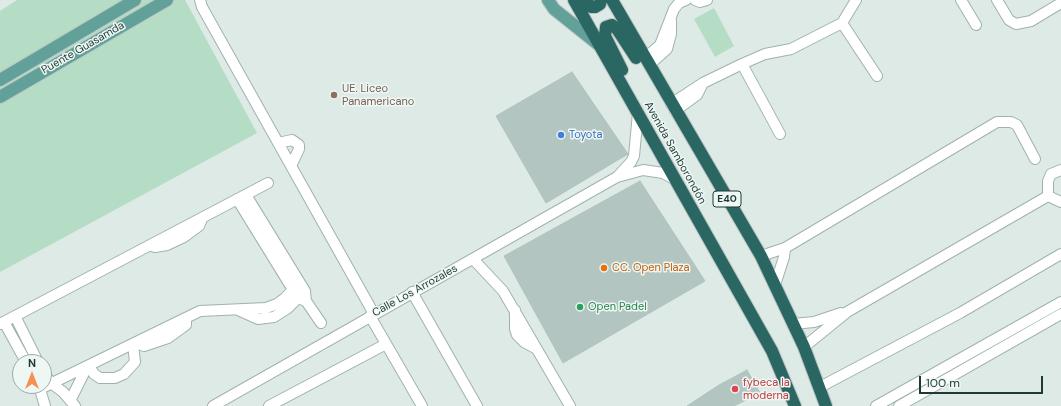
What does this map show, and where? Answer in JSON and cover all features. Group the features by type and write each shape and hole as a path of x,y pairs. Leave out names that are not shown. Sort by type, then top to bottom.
{"highway":[{"name":"Avenida Samborondón","path":"574,0 772,351 795,406"},
{"path":"585,0 588,5 595,7 600,4 601,0"},
{"name":"Avenida Samborondón","path":"612,0 673,108 761,256 804,347 826,406"},
{"path":"638,113 632,90 605,36 606,28 615,26 635,58 647,62"}],"main road":[{"name":"Puente Guasamda","path":"0,80 135,0"},
{"name":"Puente Guasamda","path":"0,97 167,0"},
{"path":"549,3 599,45"}],"street":[{"path":"200,0 202,7 291,166 372,315 386,344 422,406"},
{"path":"647,62 660,45 674,9 679,3 686,0"},
{"path":"695,0 700,2 707,0"},
{"path":"673,108 697,96 703,83 765,54 791,49 842,23 856,0"},
{"path":"961,0 976,25"},
{"path":"998,0 1009,20 1016,24 1031,21 1061,3"},
{"path":"842,23 877,76"},
{"path":"742,64 780,134"},
{"name":"Calle Los Arrozales","path":"617,177 631,162 634,156 638,113"},
{"path":"761,256 780,250 996,122 1004,121 1017,125 1035,159"},
{"path":"278,143 292,140 299,145 299,149 291,166"},
{"name":"Calle Los Arrozales","path":"213,406 617,177 643,170 663,174 674,179"},
{"path":"1048,196 1048,181 1051,174 1061,170"},
{"path":"21,354 2,323 268,183"},
{"path":"1048,196 1061,202"},
{"path":"804,347 847,312 1048,196"},
{"path":"241,197 320,323"},
{"path":"775,285 782,266 780,250"},
{"path":"820,387 940,324 1061,254"},
{"path":"473,259 496,282 515,310 570,406"},
{"path":"52,383 134,343 144,346 168,338 186,325 186,318 208,310 238,310 258,319 274,317 288,308 300,292"},
{"path":"412,292 477,406"},
{"path":"876,406 890,402 942,368 1061,302"},
{"path":"792,324 814,322 847,312"},
{"path":"899,406 948,380 1061,314"},
{"path":"15,316 34,354"},
{"path":"814,322 820,333"},
{"path":"994,339 998,350"},
{"path":"88,366 94,374 100,378 115,378 124,374 135,362 134,343"},
{"path":"269,406 386,344"},
{"path":"52,384 73,402 88,366"},
{"path":"942,368 948,380"},
{"path":"41,394 45,406"}],"green space":[{"path":"17,0 185,0 257,133 0,272 0,11"},
{"path":"714,8 734,46 715,57 694,19"}],"building":[{"name":"Toyota","path":"572,72 628,154 546,203 496,116"},
{"name":"CC. Open Plaza","path":"640,181 705,281 563,363 504,256"},
{"name":"fybeca la moderna","path":"747,370 760,393 734,406 687,406 719,385"}],"place":[{"name":"UE. Liceo Panamericano","path":"334,95"},
{"name":"Toyota","path":"561,135"},
{"name":"CC. Open Plaza","path":"604,268"},
{"name":"Open Padel","path":"580,307"},
{"name":"fybeca la moderna","path":"735,389"}]}
